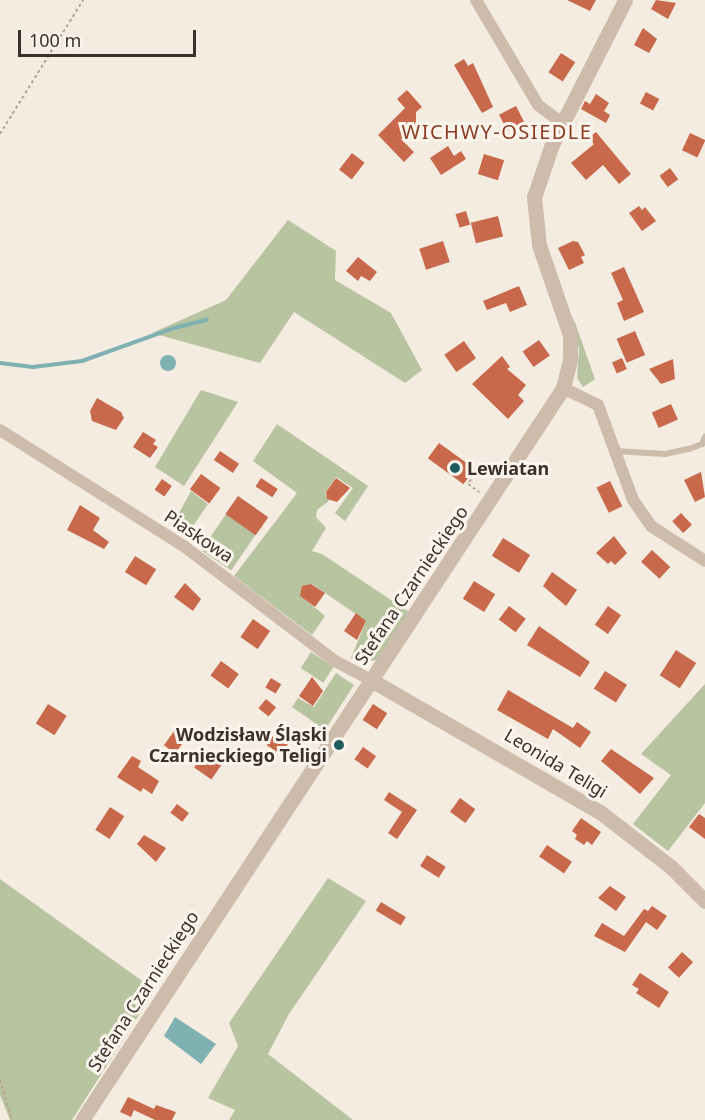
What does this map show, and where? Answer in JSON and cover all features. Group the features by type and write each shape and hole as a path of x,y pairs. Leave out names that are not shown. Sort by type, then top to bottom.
{"street":[{"path":"476,0 538,105 563,124"},
{"name":"Stefana Czarnieckiego","path":"82,1120 563,388 570,360 570,335 539,244 533,204 543,164 625,0"},
{"path":"563,388 598,405 633,500 651,526 705,561"},
{"name":"Piaskowa","path":"0,430 185,547 335,661 371,680"},
{"name":"Leonida Teligi","path":"371,680 600,812 672,867 705,901"}],"lane":[{"path":"615,451 665,453 702,444 705,437"}],"path":[{"path":"0,134 83,0"},
{"path":"478,470 468,484 486,496"},
{"path":"0,1080 12,1120"}],"green space":[{"path":"288,220 336,251 335,280 391,313 422,370 405,383 294,312 260,363 152,333 226,300"},
{"path":"573,317 595,379 583,387 577,378 579,350"},
{"path":"201,390 238,402 184,486 155,467"},
{"path":"277,424 368,486 345,521 335,513 353,488 336,477 325,493 329,501 317,510 316,517 326,528 312,551 322,554 409,612 377,660 361,662 351,658 366,621 312,584 302,586 302,597 325,616 312,635 234,576 297,493 253,461"},
{"path":"191,491 208,504 185,538 171,528"},
{"path":"226,514 256,534 231,571 201,550"},
{"path":"311,652 334,667 323,683 301,668"},
{"path":"336,673 354,685 325,730 292,707 298,698 314,707"},
{"path":"705,684 705,803 668,851 633,824 671,775 641,754"},
{"path":"328,878 366,901 289,1014 268,1054 353,1120 229,1120 235,1110 208,1098 238,1046 229,1023"},
{"path":"0,879 155,990 72,1120 10,1120 0,1095"}],"water":[{"path":"168,355 174,357 176,363 174,369 168,371 162,369 160,363 162,357"},
{"path":"175,1017 216,1044 201,1064 164,1036"}],"building":[{"path":"567,0 596,0 590,11"},
{"path":"656,0 676,3 668,19 651,9"},
{"path":"643,28 657,39 649,53 634,45"},
{"path":"561,53 575,62 563,82 548,72"},
{"path":"464,59 468,66 473,63 493,107 482,113 454,65"},
{"path":"407,90 422,107 416,112 416,129 401,139 414,152 404,162 378,135 405,108 397,99"},
{"path":"646,92 659,99 653,111 640,103"},
{"path":"596,94 609,103 604,111 610,115 606,123 581,109 585,101 590,104"},
{"path":"516,106 524,122 507,131 499,115"},
{"path":"596,132 631,174 619,184 603,165 586,180 571,163 594,144 588,138"},
{"path":"690,133 705,140 697,157 682,150"},
{"path":"448,146 454,156 461,151 466,159 441,175 430,158"},
{"path":"352,153 365,163 352,179 339,170"},
{"path":"484,154 504,160 498,180 478,174"},
{"path":"670,168 678,179 668,187 659,176"},
{"path":"639,206 642,210 645,207 656,221 642,231 629,213"},
{"path":"466,211 470,224 460,228 455,214"},
{"path":"498,216 503,236 476,243 471,223"},
{"path":"443,241 450,262 426,270 419,249"},
{"path":"573,241 578,242 585,255 581,257 584,263 569,270 558,248"},
{"path":"358,257 377,272 370,281 361,276 358,281 346,271"},
{"path":"624,267 644,312 624,321 617,303 623,300 611,273"},
{"path":"519,286 527,305 510,312 506,303 487,310 483,301"},
{"path":"635,331 645,355 627,363 617,339"},
{"path":"539,340 550,356 534,367 523,351"},
{"path":"464,341 476,358 456,372 444,355"},
{"path":"502,356 510,367 507,369 526,385 518,395 524,401 508,419 472,384"},
{"path":"622,358 627,369 617,373 612,362"},
{"path":"673,359 675,379 661,384 649,369"},
{"path":"97,398 121,412 124,418 116,430 92,421 90,411"},
{"path":"671,404 678,420 659,428 652,413"},
{"path":"143,432 156,440 153,444 158,447 150,458 133,447"},
{"path":"439,443 475,469 463,484 428,458"},
{"path":"220,451 239,464 233,473 214,460"},
{"path":"701,472 705,497 695,502 684,480"},
{"path":"201,474 220,488 209,503 190,489"},
{"path":"261,478 278,489 272,497 256,486"},
{"path":"336,478 350,488 337,502 327,499 326,492"},
{"path":"162,479 172,486 164,497 155,490"},
{"path":"610,481 622,506 609,513 597,488"},
{"path":"238,496 268,517 256,535 225,514"},
{"path":"80,505 100,518 93,530 109,542 104,549 67,530"},
{"path":"681,513 692,525 683,533 672,521"},
{"path":"614,536 627,553 615,565 611,561 608,564 596,553"},
{"path":"503,538 530,555 519,573 492,556"},
{"path":"652,550 670,567 659,579 641,562"},
{"path":"135,556 156,569 146,585 125,572"},
{"path":"552,572 577,590 566,606 543,586"},
{"path":"474,581 495,594 484,612 463,599"},
{"path":"185,583 201,599 193,611 174,597"},
{"path":"311,584 325,593 315,607 300,596 302,586"},
{"path":"509,606 526,619 516,632 499,620"},
{"path":"608,606 621,615 608,634 595,625"},
{"path":"356,613 366,621 357,640 344,631"},
{"path":"253,619 270,631 258,649 240,637"},
{"path":"539,626 590,662 580,677 527,645"},
{"path":"676,650 696,663 680,688 660,675"},
{"path":"221,661 239,674 228,688 210,676"},
{"path":"605,671 627,685 616,703 594,689"},
{"path":"312,677 323,691 313,706 299,696"},
{"path":"271,678 281,684 276,694 265,687"},
{"path":"508,690 573,728 577,722 591,732 580,748 553,729 548,739 497,710"},
{"path":"266,699 276,707 269,717 258,708"},
{"path":"48,704 67,716 54,735 36,724"},
{"path":"373,704 387,713 377,729 363,720"},
{"path":"175,730 186,738 175,754 164,745"},
{"path":"276,731 290,740 281,755 267,745"},
{"path":"363,747 376,756 368,768 354,759"},
{"path":"611,749 654,778 640,794 601,761"},
{"path":"205,752 222,764 211,780 194,768"},
{"path":"132,756 141,761 138,767 159,781 152,794 143,788 141,792 117,777"},
{"path":"389,792 417,810 397,839 388,833 402,812 384,800"},
{"path":"460,798 475,809 465,823 450,812"},
{"path":"177,804 189,813 182,822 170,813"},
{"path":"110,807 124,816 110,839 95,830"},
{"path":"699,814 705,818 705,839 689,827"},
{"path":"581,818 601,832 592,845 587,841 584,845 575,839 577,835 572,831"},
{"path":"144,835 166,848 156,862 137,844"},
{"path":"547,845 572,862 564,873 539,857"},
{"path":"427,855 446,867 439,878 420,866"},
{"path":"610,886 626,897 616,911 598,898"},
{"path":"381,902 406,917 401,926 376,911"},
{"path":"652,906 667,916 657,930 646,922 625,952 594,936 602,923 624,936 644,909 648,911"},
{"path":"682,952 693,962 679,978 668,968"},
{"path":"640,973 669,992 659,1008 636,993 639,989 632,985"},
{"path":"128,1097 154,1109 156,1105 176,1112 172,1120 155,1120 134,1110 131,1117 120,1112"}],"waterway":[{"path":"0,363 33,367 82,361 174,328 207,320"}],"place":[{"name":"Lewiatan","path":"455,468"},
{"name":"Wodzisław Śląski Czarnieckiego Teligi","path":"339,745"}],"district":[{"name":"WICHWY-OSIEDLE","path":"497,131"}]}
